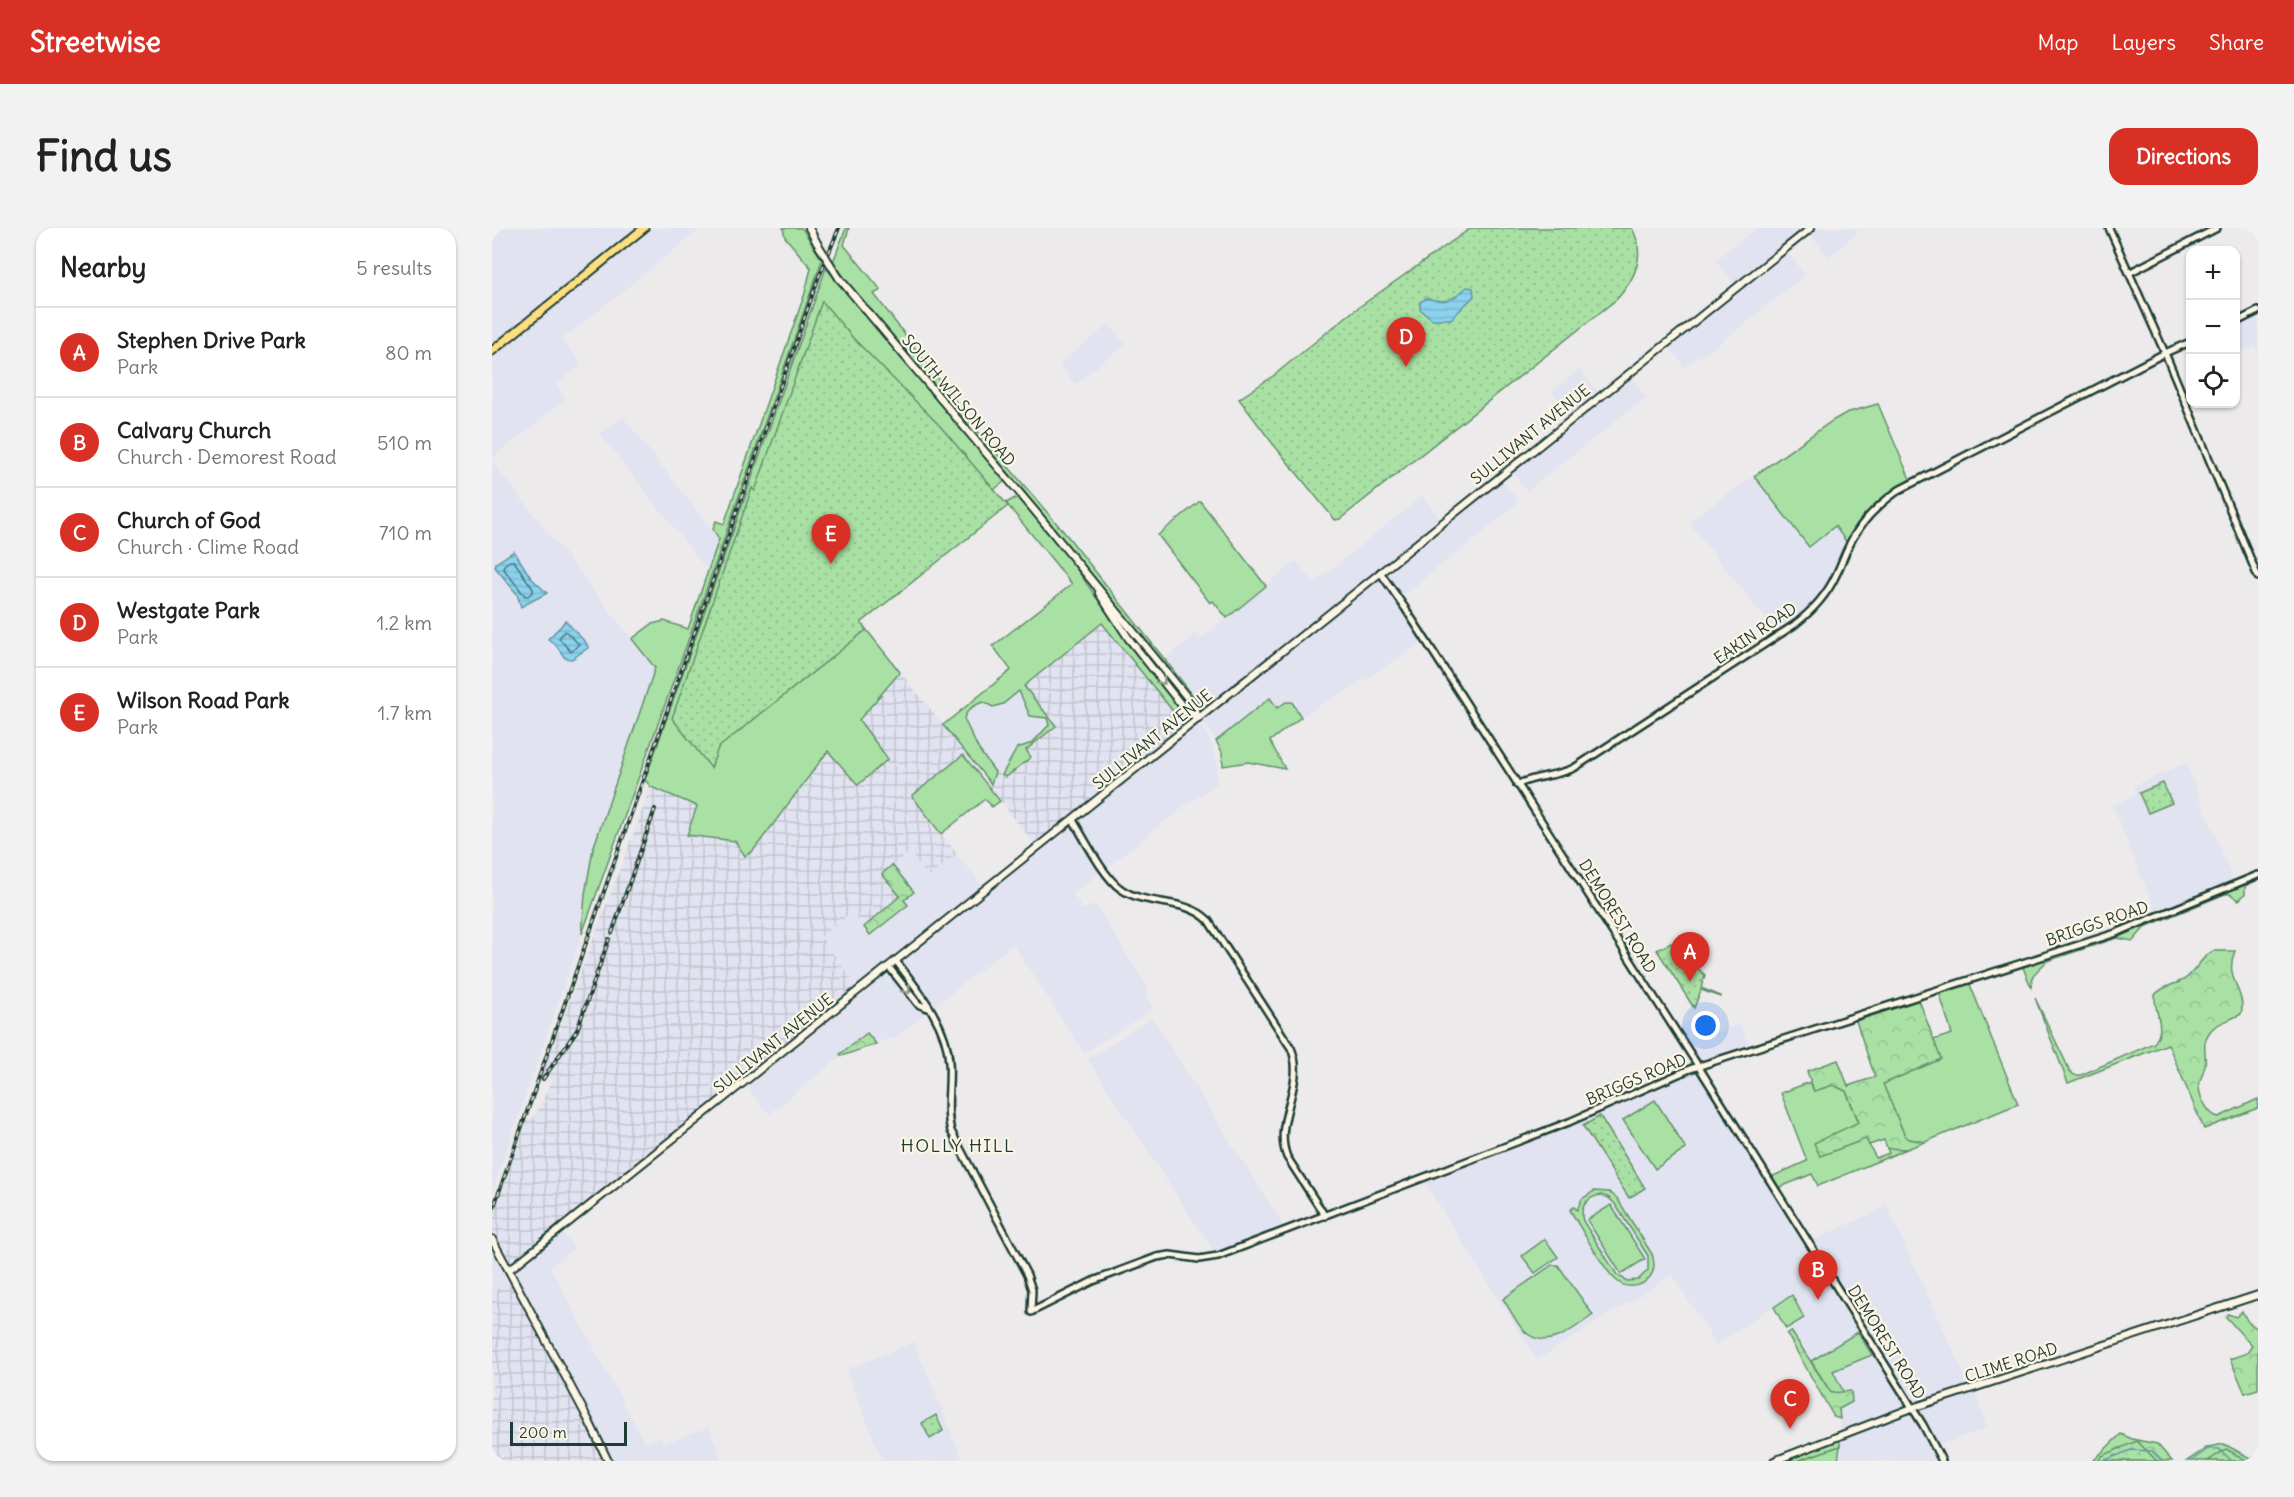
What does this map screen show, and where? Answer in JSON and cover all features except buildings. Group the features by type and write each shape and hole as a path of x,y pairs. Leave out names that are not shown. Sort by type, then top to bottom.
{"main road":[{"path":"492,351 644,228"},
{"name":"SOUTH WILSON ROAD","path":"808,228 839,278 1088,576 1129,639 1187,712 1198,719"},
{"name":"SULLIVANT AVENUE","path":"509,1270 1811,228"},
{"path":"492,1239 608,1461"},
{"name":"CLIME ROAD","path":"1774,1461 1912,1408 2258,1295"}],"street":[{"path":"2109,228 2165,353 2258,577"},
{"path":"2129,273 2217,228"},
{"path":"2240,320 2258,311"},
{"name":"EAKIN ROAD","path":"1517,784 1533,777 1560,773 1574,768 1794,625 1825,594 1863,522 1880,504 1899,490 2186,344"},
{"name":"DEMOREST ROAD","path":"1380,572 1698,1067 1912,1408 1942,1461"},
{"path":"1073,820 1111,880 1121,890 1133,896 1193,909 1208,920 1291,1048 1296,1070 1284,1127 1284,1146 1289,1160 1325,1216"},
{"name":"BRIGGS ROAD","path":"928,1008 940,1027 949,1054 951,1131 1027,1275 1032,1290 1032,1312 1093,1281 1157,1257 1170,1255 1199,1259 1213,1257 1579,1118 1685,1071 2116,933 2258,875"},
{"path":"896,961 925,999 928,1008"},
{"path":"889,967 918,1004 928,1008"}],"shaded area":[{"path":"492,228 701,228 562,340 582,365 556,385 566,399 492,458"},
{"path":"1756,228 1855,228 1858,232 1828,257 1809,232 1786,250 1805,275 1719,344 1684,366 1666,343 1736,286 1716,260"},
{"path":"2258,313 2258,353 2255,346 2240,352 2240,322"},
{"path":"1109,324 1125,344 1075,384 1059,364"},
{"path":"1579,369 1600,395 1628,373 1646,397 1527,491 1509,468 1573,417 1552,391"},
{"path":"623,417 719,539 708,571 600,434"},
{"path":"492,462 655,668 593,849 585,894 582,934 492,1192"},
{"path":"1499,476 1518,501 1508,512 1400,598 1426,640 1301,717 1292,702 1286,702 1277,708 1269,698 1216,741 1204,723 1203,708 1165,659 1196,634 1201,639 1296,561 1314,583 1422,496 1441,521"},
{"path":"1754,476 1887,493 1872,507 1847,541 1831,580 1816,601 1803,616 1779,633 1690,524 1691,520"},
{"path":"1102,623 1184,725 1035,845 989,786 995,772 1006,777 1031,756 1026,750 1056,726 1024,686"},
{"path":"900,672 966,753 912,796 957,854 929,877 909,852 883,874 900,896 864,927 852,912 820,937 860,989 509,1269 492,1238 492,1216 526,1120 533,1119 553,1080 543,1072 651,787 698,806 688,835 735,841 745,856 753,851 829,751 888,759 858,720"},
{"path":"1019,691 1030,716 1047,718 1049,725 1032,743 1017,748 1002,775 995,772 979,750 964,719 966,713 975,705 983,702 993,707 1003,704"},
{"path":"1184,725 1200,725 1211,742 1218,767 1216,784 1073,894 1083,910 1095,904 1146,985 1147,997 1154,1009 1084,1053 1013,944 892,1040 889,1038 876,1044 867,1033 841,1054 842,1056 769,1114 743,1082 860,988 819,937 852,912 870,934 907,904 904,900 914,891 892,865 909,852 929,876 957,854 983,886"},
{"path":"2186,763 2234,883 2157,914 2112,805 2136,795 2133,786"},
{"path":"1699,1015 1708,1028 1719,1031 1741,1024 1751,1053 1695,1072 1805,1244 1878,1211 1886,1204 1968,1383 1976,1394 1987,1428 1941,1444 1947,1461 1838,1461 1840,1451 1839,1409 1852,1401 1851,1391 1844,1393 1833,1371 1858,1332 1811,1361 1790,1328 1804,1318 1791,1295 1716,1344 1672,1275 1537,1360 1424,1181 1557,1130 1694,1072 1688,1057 1672,1032"},
{"path":"1152,1018 1285,1228 1215,1254 1088,1059"},
{"path":"559,1229 574,1248 550,1267 645,1443 661,1437 664,1444 709,1427 722,1461 608,1461 513,1281 492,1293 492,1238"},
{"path":"513,1280 608,1461 492,1461 492,1293"},
{"path":"914,1342 963,1461 883,1461 846,1370"}],"green space":[{"path":"783,228 802,228 822,260 582,934 585,894 593,849 655,668 632,639 652,624 664,621 688,629 719,539 713,529 716,521 724,524 805,293 811,268 785,237"},
{"path":"846,228 849,228 844,245 881,290 874,294 973,424 969,425 853,289 833,262"},
{"path":"1471,228 1632,228 1638,248 1637,266 1629,283 1617,299 1340,519 1335,520 1239,399 1273,376 1352,312"},
{"path":"826,268 1005,481 962,515 858,619 900,672 859,720 888,759 858,785 828,751 753,851 745,856 735,841 687,835 697,806 651,787 645,780"},
{"path":"822,301 853,338 940,426 1008,506 861,623 866,630 718,748 711,768 672,718 752,488 755,491"},
{"path":"1878,404 1910,479 1873,507 1847,543 1835,526 1809,547 1754,476 1832,421 1846,413"},
{"path":"977,430 1069,538 1203,708 1197,706 976,435"},
{"path":"1015,498 1025,504 1054,539 1125,640 1178,704 1179,712 1177,716 1102,623 1024,686 1056,726 1026,750 1031,757 1006,777 1002,775 1017,748 1032,743 1049,725 1047,718 1030,716 1019,691 1003,704 993,707 983,702 969,710 964,719 979,750 995,772 991,784 943,725 1011,670 993,646 1072,584 1006,503"},
{"path":"1200,501 1266,586 1227,618 1213,601 1210,603 1158,535"},
{"path":"1270,698 1277,708 1286,702 1292,702 1301,717 1270,741 1285,769 1248,762 1223,766 1222,752 1216,741"},
{"path":"963,755 1000,801 992,807 985,799 941,834 912,796"},
{"path":"2163,783 2172,803 2148,813 2139,793"},
{"path":"892,865 914,892 904,900 908,905 870,935 864,927 900,896 882,874"},
{"path":"2258,877 2258,880 2245,886 2245,894 2239,900 2230,894 2225,894 2145,927 2133,941 2117,938 2047,961 2033,975 2031,987 2022,965 2144,925"},
{"path":"1671,943 1686,959 1702,943 1704,944 1688,960 1705,975 1701,988 1721,997 1701,990 1694,1008 1657,950"},
{"path":"2213,951 2235,951 2232,961 2233,977 2242,1006 2241,1014 2215,1027 2207,1037 2200,1092 2203,1101 2215,1116 2219,1117 2258,1099 2258,1108 2204,1129 2168,1044 2068,1083 2035,998 2070,1071 2074,1075 2081,1075 2154,1043 2160,1032 2155,995 2185,979"},
{"path":"1969,982 2018,1104 1925,1142 1909,1139 1905,1136 1882,1083 1940,1059 1933,1040 1952,1034 1939,992"},
{"path":"1919,1000 1941,1059 1883,1084 1905,1136 1925,1142 1907,1149 1887,1148 1884,1140 1869,1145 1866,1139 1820,1156 1814,1143 1859,1122 1846,1091 1833,1085 1814,1091 1807,1071 1838,1060 1848,1086 1875,1077 1856,1021"},
{"path":"867,1033 876,1044 842,1056 840,1054"},
{"path":"1810,1082 1814,1091 1833,1085 1846,1091 1859,1123 1815,1143 1866,1139 1876,1158 1889,1153 1887,1148 1907,1149 1818,1186 1812,1174 1778,1188 1771,1177 1807,1161 1781,1093"},
{"path":"1655,1100 1686,1149 1655,1169 1623,1120"},
{"path":"1600,1116 1645,1188 1629,1198 1583,1126"},
{"path":"1594,1191 1609,1192 1617,1198 1652,1254 1653,1271 1644,1283 1636,1286 1624,1285 1617,1281 1606,1268 1570,1210 1574,1207 1577,1210 1582,1199","holes":["1601,1195 1609,1198 1648,1256 1648,1270 1638,1280 1627,1281 1617,1275 1583,1221 1582,1211 1588,1200"]},
{"path":"1611,1205 1645,1259 1621,1274 1587,1220"},
{"path":"1545,1239 1558,1257 1535,1273 1522,1256"},
{"path":"1552,1265 1558,1265 1593,1315 1569,1332 1542,1340 1524,1331 1503,1299"},
{"path":"1792,1295 1804,1318 1786,1329 1774,1307"},
{"path":"2242,1311 2248,1322 2258,1329 2258,1389 2245,1393 2230,1359 2247,1353 2252,1346 2226,1317 2228,1314 2236,1317"},
{"path":"1791,1331 1831,1393 1851,1391 1852,1402 1839,1409 1840,1419 1834,1417 1787,1334"},
{"path":"1858,1332 1872,1355 1833,1371 1844,1393 1831,1393 1811,1361"},
{"path":"936,1415 943,1431 930,1439 922,1423"},
{"path":"2121,1434 2132,1439 2157,1444 2172,1461 2093,1461"},
{"path":"1840,1438 1840,1446 1797,1461 1787,1460"},
{"path":"2137,1441 2157,1461 2098,1461 2102,1456"},
{"path":"2224,1444 2252,1459 2258,1456 2258,1461 2187,1461 2208,1447"},
{"path":"1840,1446 1838,1461 1797,1461"},
{"path":"2226,1449 2248,1461 2208,1461"}],"water":[{"path":"1467,287 1473,288 1474,296 1451,319 1432,319 1420,309 1420,302 1427,298 1440,301 1449,300"},
{"path":"514,551 531,578 547,593 521,607 517,594 495,567 496,563"},
{"path":"565,620 588,648 572,659 565,658 555,644 548,639"}],"waterway":[{"path":"2191,1461 2208,1449 2219,1449 2232,1461"},
{"path":"2103,1461 2131,1450 2152,1451 2162,1461"}],"railway":[{"path":"492,1212 818,279 839,228"},
{"path":"612,933 655,809"},
{"path":"543,1079 577,1030 609,939"}],"place":[{"name":"Westgate Park","path":"1406,367"},
{"name":"Wilson Road Park","path":"831,564"},
{"name":"Stephen Drive Park","path":"1690,982"},
{"name":"Calvary Church","path":"1818,1300"},
{"name":"Church of God","path":"1790,1429"}],"district":[{"name":"HOLLY HILL","path":"958,1146"}]}
